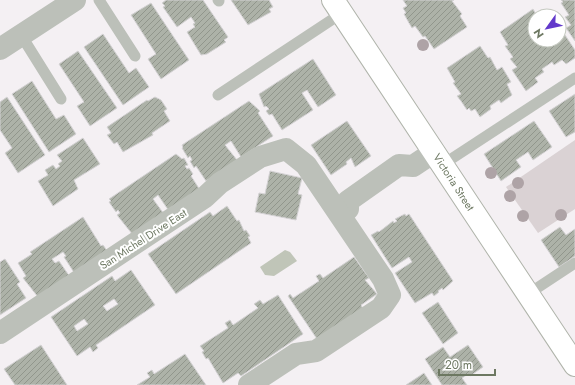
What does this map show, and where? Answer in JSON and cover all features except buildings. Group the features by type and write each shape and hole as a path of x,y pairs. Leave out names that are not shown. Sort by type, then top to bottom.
{"main road":[{"name":"Victoria Street","path":"337,6 528,294 573,357"}],"street":[{"path":"0,49 75,0"},
{"name":"San Michel Drive East","path":"0,333 205,198 220,183 260,157 286,149 306,164 344,212"},
{"path":"248,385 296,354 316,350 381,308 390,295 383,279 344,212 348,201 399,165 413,166 438,159"}],"lane":[{"path":"99,0 135,56"},
{"path":"218,95 337,6"},
{"path":"21,35 61,99"},
{"path":"438,159 575,78"},
{"path":"528,294 575,263"}],"shaded area":[{"path":"575,140 575,209 538,233 506,187"},
{"path":"285,250 290,252 297,261 274,276 265,275 260,267"}]}
